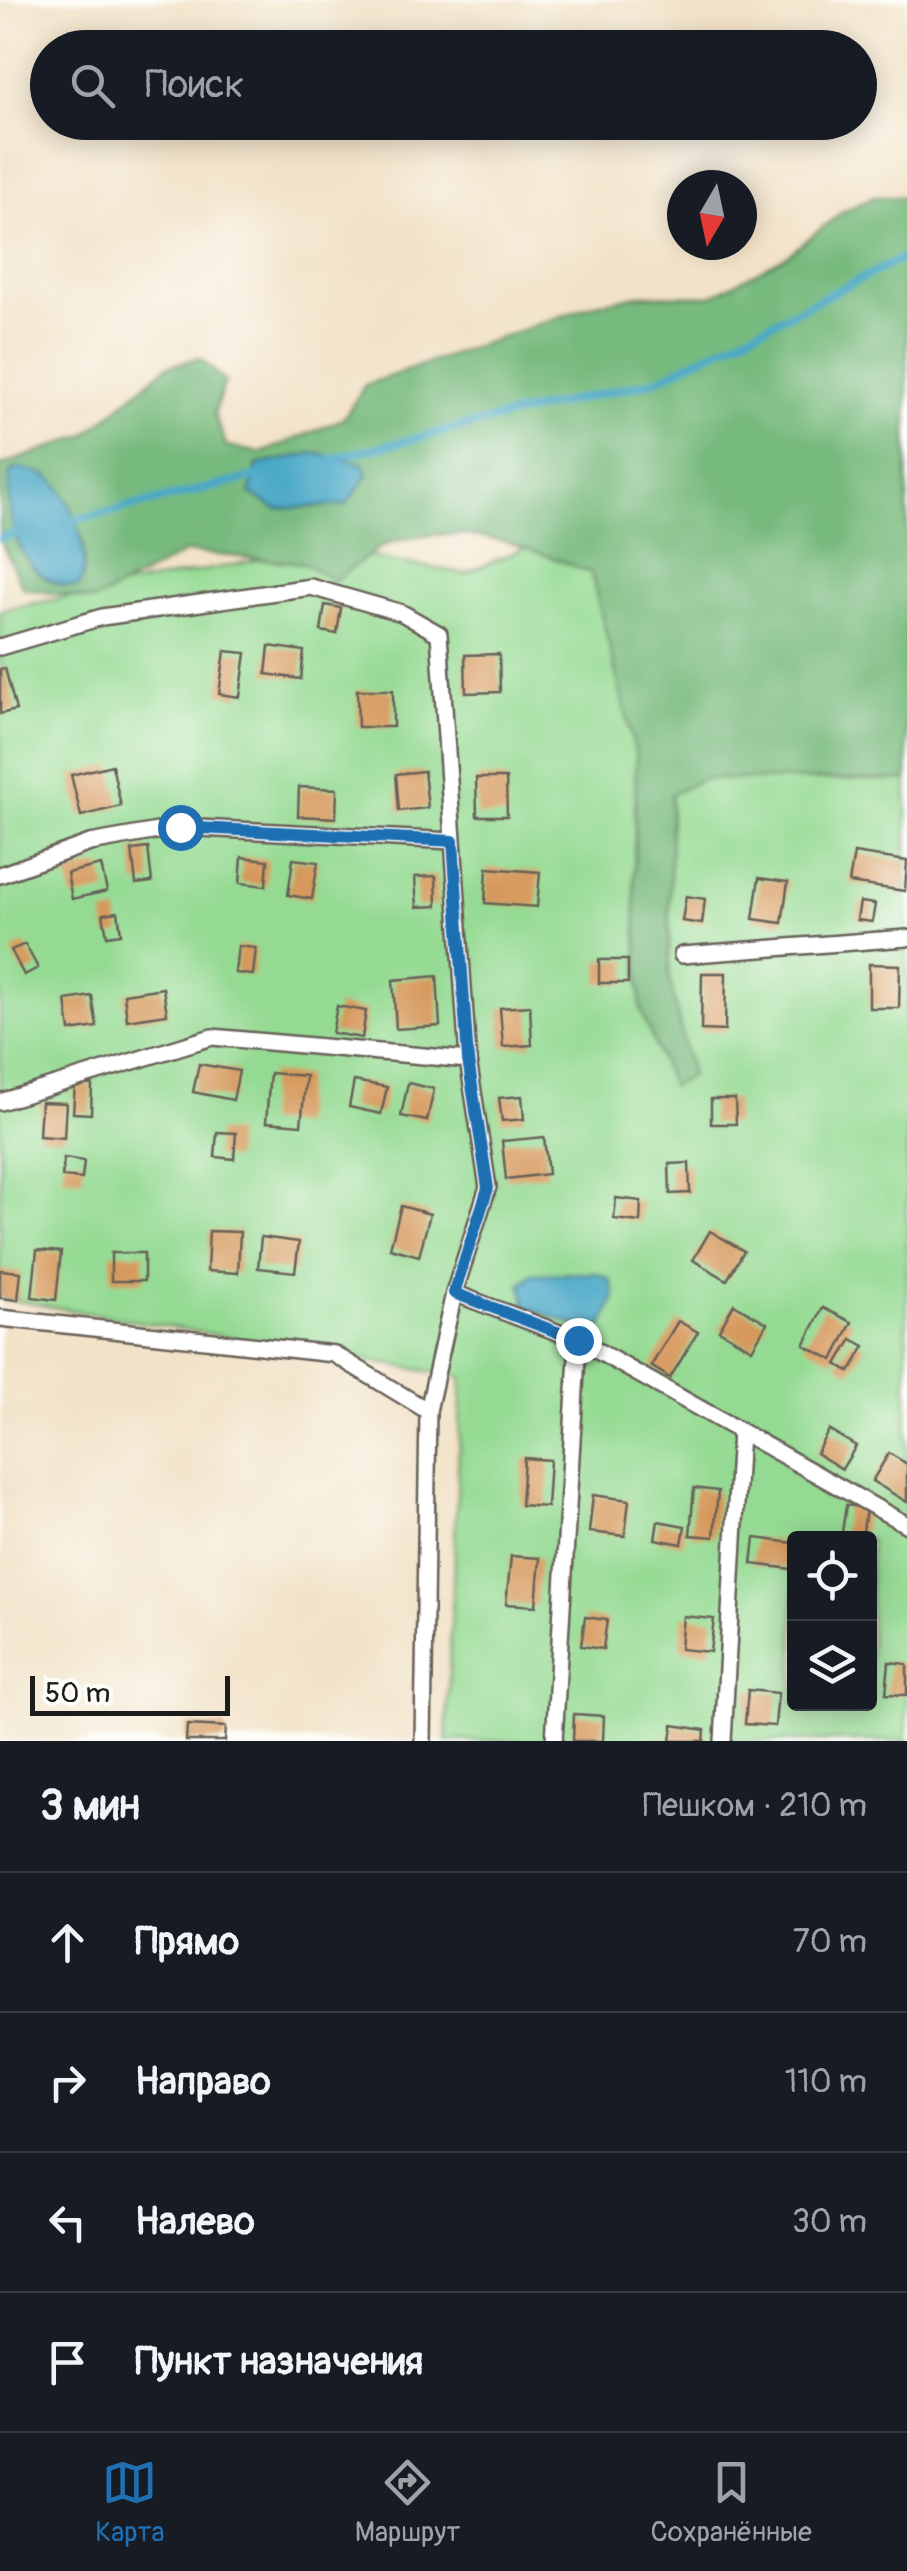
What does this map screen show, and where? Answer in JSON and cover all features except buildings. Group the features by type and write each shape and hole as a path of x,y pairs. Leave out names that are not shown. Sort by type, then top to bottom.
{"lane":[{"path":"0,646 102,617 311,588 402,613 439,634 468,1060 488,1188 454,1293 428,1410 424,1741"},
{"path":"0,875 90,843 180,827 453,841"},
{"path":"682,954 907,938"},
{"path":"0,1102 212,1037 468,1060"},
{"path":"454,1293 578,1340 907,1525"},
{"path":"0,1318 334,1354 428,1410"},
{"path":"554,1741 578,1340"},
{"path":"722,1741 740,1431"}],"green space":[{"path":"873,197 907,197 907,780 702,779 671,795 669,977 691,1076 671,1086 641,1010 634,882 636,755 591,573 519,546 471,535 446,534 393,542 334,581 304,563 186,552 95,601 23,588 0,540 0,466 86,435 166,367 200,358 225,381 214,414 227,447 262,453 343,419 365,385 596,304 638,295 711,296 788,255 842,212"},
{"path":"907,380 907,1741 446,1741 462,1377 0,1298 0,610 320,548 465,574"}],"water":[{"path":"313,453 363,463 368,475 346,505 276,509 250,493 257,465"},
{"path":"16,468 50,478 69,503 83,548 78,587 42,576 20,548 9,492 10,473"},
{"path":"596,1273 610,1279 615,1297 602,1328 589,1331 526,1307 521,1284 532,1274"}],"waterway":[{"path":"330,459 654,381 907,256"},
{"path":"67,522 263,475"},
{"path":"0,538 25,532"}],"route":[{"path":"180,827 453,841 468,1060 488,1188 454,1293 578,1340"}]}
